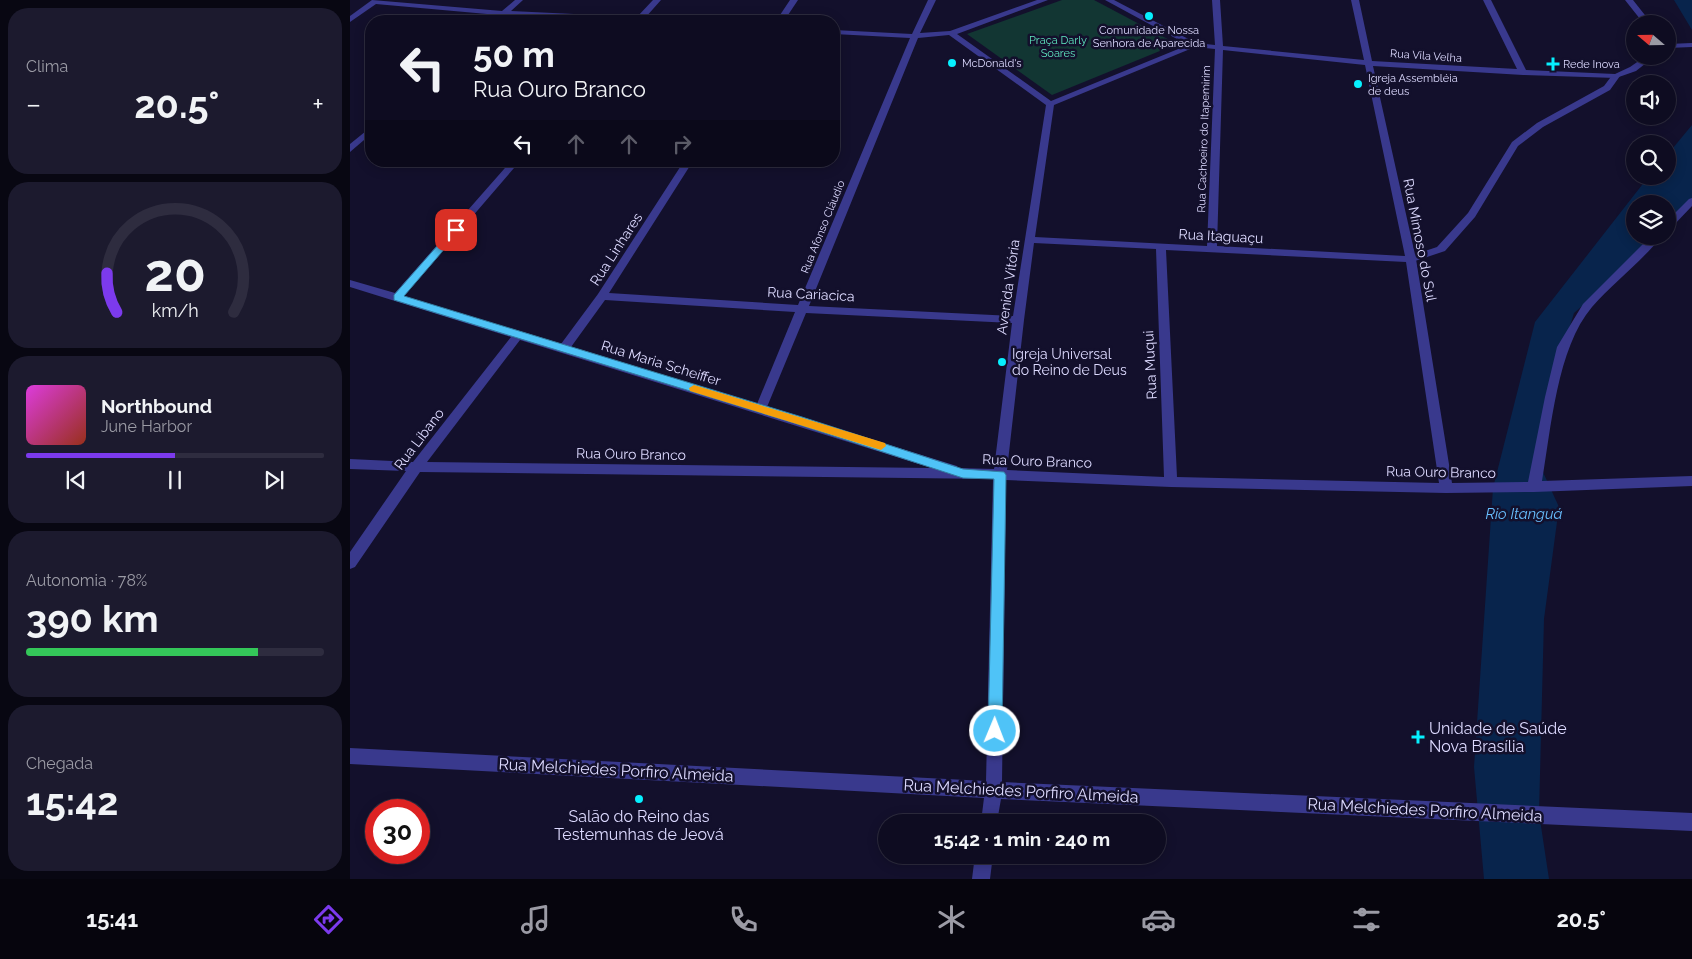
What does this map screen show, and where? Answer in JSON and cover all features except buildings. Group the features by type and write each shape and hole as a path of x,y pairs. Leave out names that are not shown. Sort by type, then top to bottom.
{"street":[{"path":"502,15 519,0"},
{"path":"644,15 657,0"},
{"path":"784,15 794,0"},
{"name":"Rua Afonso Cláudio","path":"761,408 914,36 932,0"},
{"path":"840,32 914,36 951,33 1044,0"},
{"path":"1109,0 1194,45"},
{"name":"Rua Cachoeiro do Itapemirim","path":"1212,249 1218,46 1216,0"},
{"name":"Rua Mimoso do Sul","path":"1355,0 1411,259 1446,488"},
{"path":"1487,0 1522,73"},
{"path":"1628,0 1640,15"},
{"path":"350,20 376,1 543,15"},
{"path":"951,33 1050,104 1194,45"},
{"path":"1676,44 1692,45"},
{"name":"Rua Vila Velha","path":"1194,45 1370,63 1522,73 1616,76 1632,70 1639,65"},
{"path":"1411,259 1441,249 1472,215 1514,144 1540,125 1607,88 1616,76"},
{"name":"Avenida Vitória","path":"990,814 994,790 1000,475 1018,320 1050,104"},
{"path":"350,149 365,135"},
{"path":"397,298 511,167"},
{"name":"Rua Linhares","path":"564,349 602,296 685,167"},
{"path":"1676,218 1692,201"},
{"name":"Rua Itaguaçu","path":"1030,240 1411,259"},
{"path":"1534,487 1563,346 1587,306 1648,245"},
{"name":"Rua Muqui","path":"1161,247 1171,482"},
{"name":"Rua Maria Scheiffer","path":"350,282 517,336 761,408 963,473"},
{"name":"Rua Cariacica","path":"602,296 1018,320"},
{"name":"Rua Líbano","path":"350,564 416,467 517,336"},
{"name":"Rua Ouro Branco","path":"350,464 416,467 963,473 1171,482 1446,488 1534,487 1692,481"},
{"name":"Rua Melchiedes Porfiro Almeida","path":"350,756 994,790 1692,822"},
{"path":"981,879 983,864"}],"green space":[{"name":"Praça Darly Soares","path":"1062,0 1094,0 1177,44 1052,95 967,34"}],"water":[{"path":"1674,0 1692,0 1692,30"},
{"name":"Rio Itanguá","path":"1692,125 1692,203 1676,219 1676,195 1634,195 1642,185 1676,185 1676,144"},
{"name":"Rio Itanguá","path":"1626,205 1626,245 1649,245 1627,267 1574,313 1565,342 1542,470 1559,507 1544,619 1539,813 1549,879 1484,879 1474,767 1493,488 1535,322"}],"slow traffic":[{"path":"694,388 881,446"}],"place":[{"name":"Comunidade Nossa Senhora de Aparecida","path":"1149,16"},
{"name":"McDonald's","path":"952,63"},
{"name":"Rede Inova","path":"1553,64"},
{"name":"Igreja Assembléia de deus","path":"1358,84"},
{"name":"Igreja Universal do Reino de Deus","path":"1002,362"},
{"name":"Unidade de Saúde Nova Brasília","path":"1418,737"},
{"name":"Salão do Reino das Testemunhas de Jeová","path":"639,799"}],"route":[{"path":"456,230 397,298 798,420 963,473 1000,475 995,731"}]}
